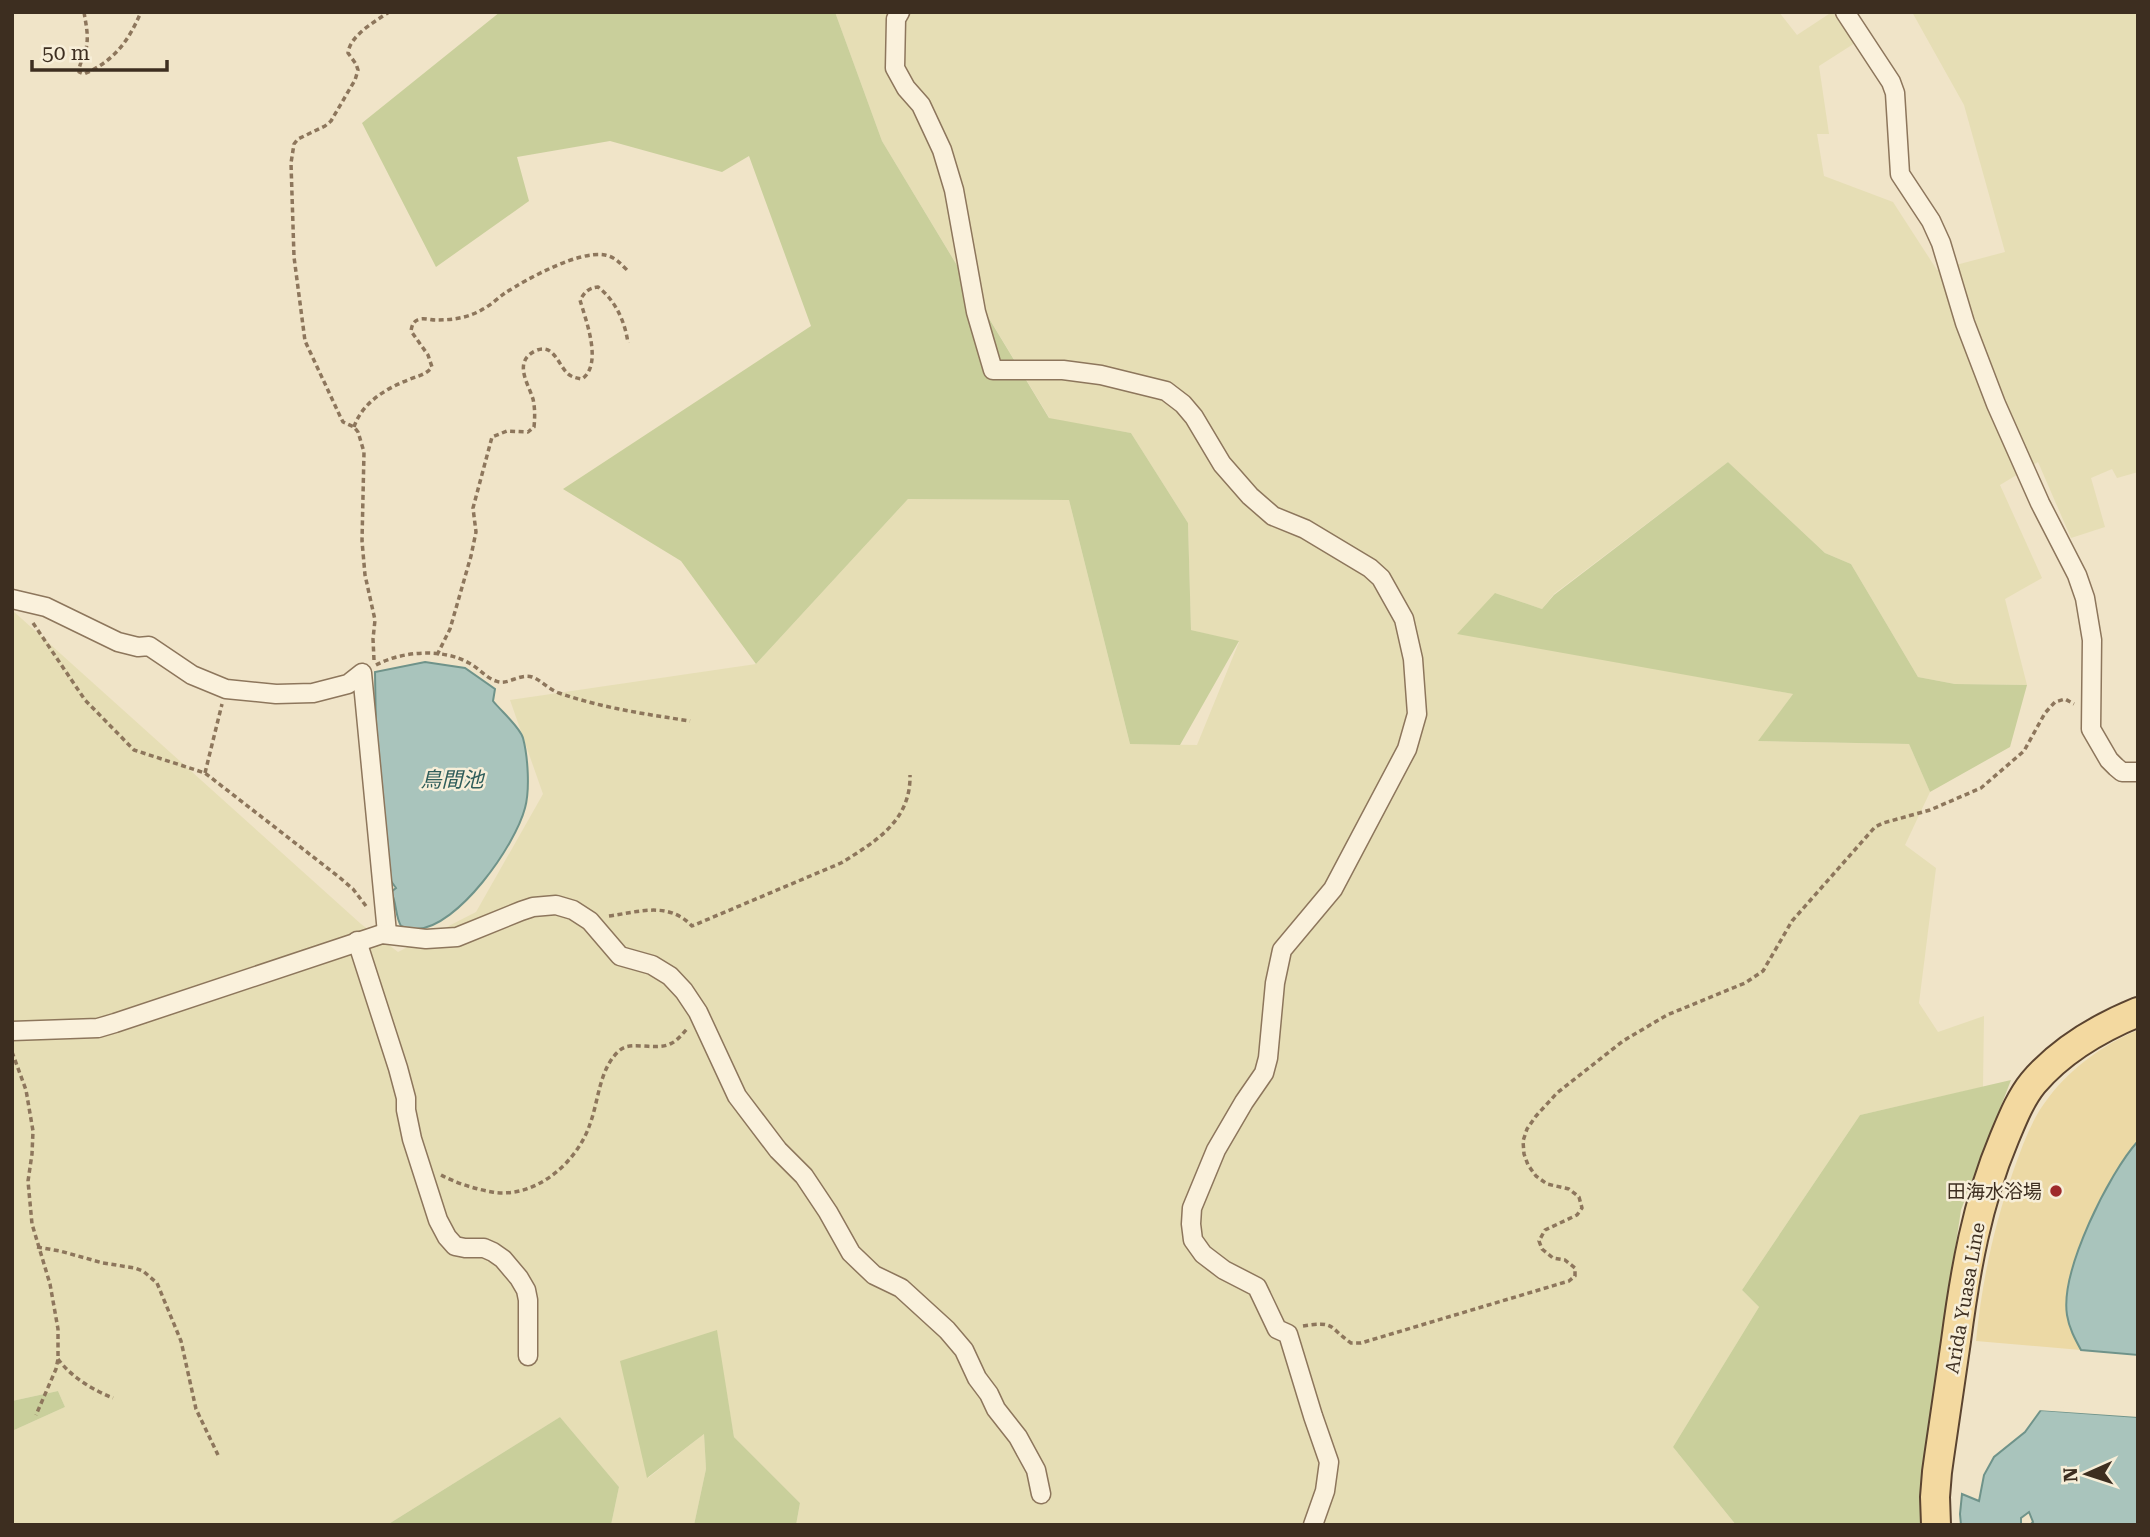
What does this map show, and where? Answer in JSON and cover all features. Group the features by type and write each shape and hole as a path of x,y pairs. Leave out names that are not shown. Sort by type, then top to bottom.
{"main road":[{"name":"Arida Yuasa Line","path":"1936,1525 1937,1472 1962,1292 1975,1231 2000,1149 2020,1103 2033,1083 2046,1070 2081,1041 2138,1012"}],"street":[{"path":"900,12 896,19 895,68 906,88 921,105 942,150 954,190 976,312 993,370 1063,370 1101,375 1166,391 1194,417 1222,464 1250,496 1273,516 1305,529 1370,568 1381,578 1404,619 1413,659 1417,714 1407,748 1333,889 1282,950 1275,983 1268,1058 1264,1073 1216,1150 1192,1208 1193,1240 1203,1254 1224,1270 1257,1287 1277,1329 1288,1334 1329,1462 1325,1491 1313,1525"},
{"path":"1845,12 1891,82 1895,93 1900,174 1931,222 1941,243 1965,323 1996,404 2040,503 2077,575 2085,598 2092,640 2091,729 2109,760 2122,772 2138,772"},
{"path":"13,600 46,607 118,642 138,647 149,646 192,675 226,689 276,694 313,693 348,684 368,669"},
{"path":"368,669 385,934"},
{"path":"12,1031 87,1028 116,1023 385,934 409,938 457,937 533,907 566,907 597,926 620,956 652,965 670,976 684,991 698,1012 737,1096 778,1150 804,1176 851,1253 874,1275 901,1288 947,1330 964,1350 977,1378 1018,1437 1036,1470 1041,1493"},
{"path":"356,942 398,1068 418,1161 438,1220 455,1246 484,1248 493,1252 512,1269 526,1290 528,1356"}],"path":[{"path":"84,12 88,34 86,50 79,66 79,72 84,74 109,61 141,12"},
{"path":"368,669 375,620 365,575 362,541 364,452 354,427 343,422 305,341 293,241 292,154 298,139 331,121 358,70 348,53 349,47 389,12"},
{"path":"354,427 358,415 383,392 428,372 432,367 428,355 411,331 416,320 453,319 472,315 550,268 585,257 604,254 618,260 626,270"},
{"path":"437,654 450,629 471,556 476,532 473,508 492,437 507,431 528,432 534,426 534,407 522,368 526,359 538,349 545,349 551,351 573,377 582,379 588,375 592,365 592,353 580,300 590,288 598,287 606,293 624,323 628,343"},
{"path":"13,600 35,625 85,700 134,750 205,774 354,889 385,934"},
{"path":"368,669 401,656 437,654 460,658 496,682 533,677 557,692 608,708 690,721"},
{"path":"205,774 226,689"},
{"path":"1288,1334 1295,1327 1320,1323 1332,1326 1350,1343 1361,1343 1569,1281 1575,1276 1574,1268 1565,1260 1553,1258 1542,1249 1539,1241 1545,1230 1577,1215 1582,1208 1579,1196 1569,1189 1547,1184 1536,1176 1528,1165 1523,1141 1536,1116 1557,1093 1623,1041 1667,1015 1745,983 1763,971 1792,921 1875,827 1930,810 1981,788 2024,751 2045,713 2055,702 2065,699 2090,720"},
{"path":"583,916 602,917 658,909 686,920 692,926 788,887 841,863 883,836 902,809 910,785 910,775"},
{"path":"418,1161 443,1177 492,1192 536,1185 555,1173 579,1146 590,1124 600,1087 612,1059 620,1051 632,1046 662,1047 674,1042 689,1027 698,1012"},
{"path":"12,1052 26,1090 31,1118 33,1143 28,1181 32,1224 55,1307 59,1342 58,1359 36,1415"},
{"path":"37,1247 135,1268 157,1283 181,1341 196,1409 218,1455"},
{"path":"58,1359 68,1371 113,1398"}],"shaded area":[{"path":"835,12 1779,12 1797,35 1832,12 1855,43 1819,66 1829,134 1817,134 1824,176 1893,202 1937,270 2005,252 1964,105 1912,12 2138,12 2138,472 2117,478 2112,469 2091,478 2105,527 2071,538 2038,462 2000,485 2042,578 2005,599 2027,685 1955,684 1918,677 1851,564 1825,553 1728,462 1554,594 1542,609 1495,593 1537,642 1793,694 1759,741 1909,744 1930,792 1905,845 1936,868 1919,1003 1938,1032 1984,1016 1983,1087 1860,1115 1742,1290 1759,1307 1673,1447 1736,1525 796,1525 800,1503 734,1437 716,1330 648,1478 704,1434 706,1469 694,1525 611,1525 619,1487 560,1417 387,1525 12,1525 12,1431 65,1407 58,1391 12,1401 12,610 361,924 398,952 476,912 543,794 510,700 756,664 908,499 1069,500 1130,744 1197,745 1239,642 1191,630 1188,523 1131,433 1050,419 882,141"}],"green space":[{"path":"500,12 835,12 882,141 1049,418 1131,433 1188,523 1191,630 1239,641 1180,745 1130,744 1069,500 908,499 756,664 681,561 563,489 811,326 749,156 722,172 610,141 517,157 529,201 436,267 362,123"},
{"path":"1728,462 1825,553 1851,564 1918,677 1955,684 2027,685 2010,747 1930,792 1909,744 1758,741 1793,694 1457,634 1495,593 1542,609 1554,595"},
{"path":"2011,1080 1961,1210 1936,1376 1923,1525 1736,1525 1673,1447 1759,1307 1742,1290 1860,1115"},
{"path":"717,1330 734,1437 800,1503 796,1525 694,1525 706,1469 704,1434 647,1478 620,1361"},
{"path":"58,1391 65,1407 12,1431 12,1401"},
{"path":"560,1417 619,1487 611,1525 387,1525"}],"sand":[{"name":"田海水浴場","path":"2138,1030 2138,1141 2119,1166 2094,1214 2067,1294 2067,1314 2071,1330 2081,1350 1976,1341 1985,1275 1995,1232 2014,1169 2033,1122 2058,1086 2078,1067 2113,1042"}],"water":[{"name":"鳥間池","path":"425,662 465,668 495,689 493,701 523,738 528,792 525,808 510,843 483,882 450,915 433,925 413,929 401,926 399,922 391,892 396,888 388,877 376,735 375,672"},
{"path":"2138,1141 2138,1355 2081,1350 2067,1315 2071,1274 2101,1199"},
{"path":"2041,1410 2138,1417 2138,1525 2030,1525 2033,1522 2029,1512 2021,1518 2021,1525 1961,1525 1962,1494 1979,1501 1984,1475 1994,1457 2025,1432"}],"pier":[{"path":"2041,1406 2138,1414 2138,1417 2037,1410"}],"place":[{"name":"田海水浴場","path":"2056,1191"}]}
